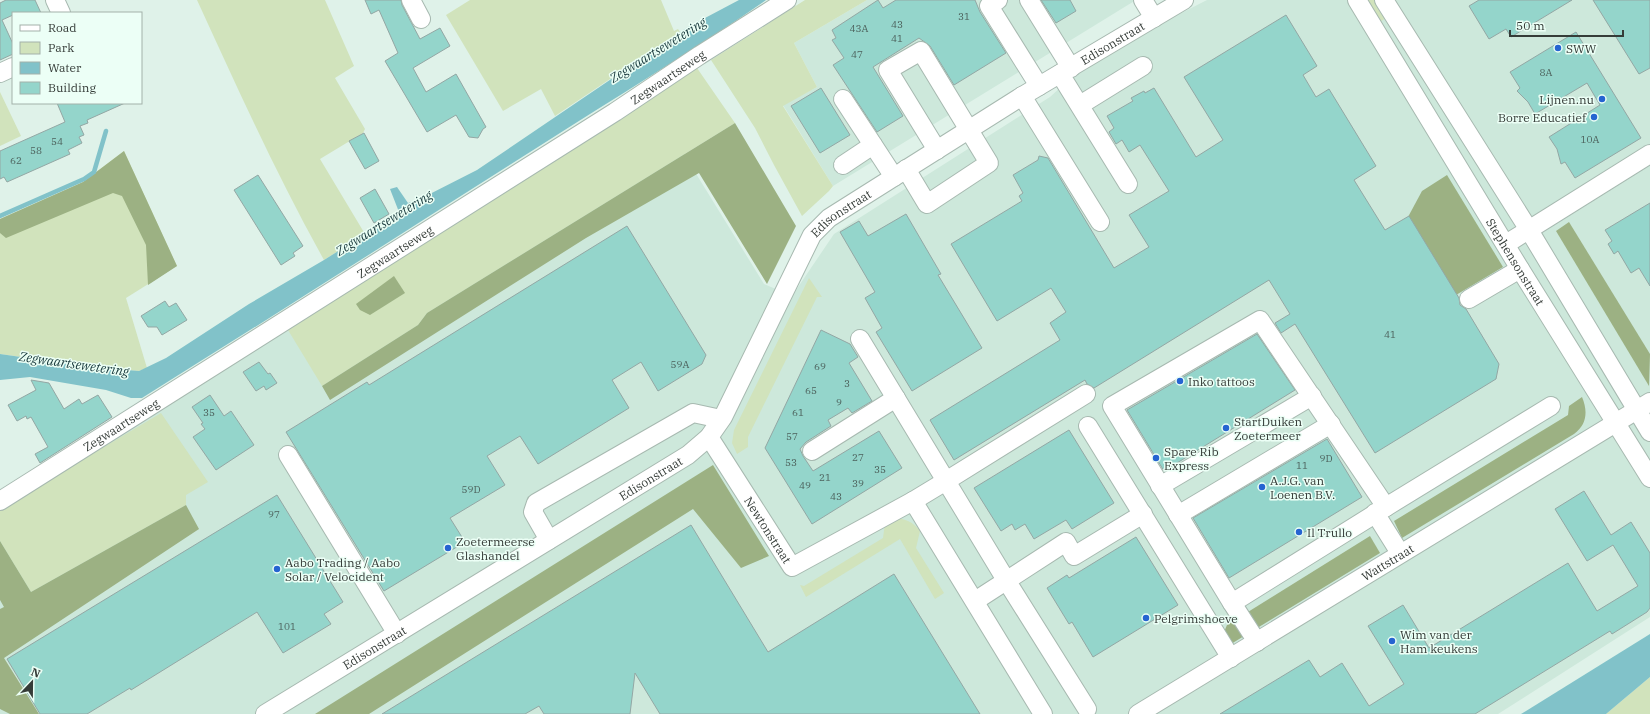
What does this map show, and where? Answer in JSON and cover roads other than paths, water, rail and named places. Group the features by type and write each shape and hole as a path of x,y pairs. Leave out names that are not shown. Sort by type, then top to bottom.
{"street":[{"path":"55,0 61,12"},
{"path":"411,0 421,19"},
{"name":"Zegwaartseweg","path":"0,501 615,112 700,55 787,0"},
{"path":"998,0 989,6 1039,86"},
{"name":"Edisonstraat","path":"1029,0 1066,71"},
{"name":"Edisonstraat","path":"1143,0 1154,18"},
{"name":"Edisonstraat","path":"265,714 688,455 709,437 721,419 812,235 828,218 1022,96 1184,0"},
{"name":"Stephensonstraat","path":"1357,0 1520,269 1650,478"},
{"path":"1384,0 1529,230 1643,406 1650,432"},
{"path":"1384,44 1404,32"},
{"path":"843,99 873,144 927,204 990,164 921,51 888,70 937,150"},
{"path":"1080,106 1143,66"},
{"path":"1066,71 1080,106 1128,184"},
{"path":"1022,96 1100,222"},
{"path":"843,165 873,144"},
{"path":"1506,244 1650,154"},
{"path":"1469,299 1520,269"},
{"path":"1257,642 1112,406 1260,320 1331,424 1381,510 1400,553"},
{"path":"860,340 1006,580 1087,709"},
{"path":"1043,714 913,501 1086,394"},
{"path":"1160,486 1312,396"},
{"path":"812,451 896,398"},
{"path":"1232,603 1551,406"},
{"name":"Wattstraat","path":"1138,714 1643,406"},
{"path":"549,540 533,512 536,503 693,413 721,419"},
{"path":"1178,515 1331,424"},
{"path":"1088,426 1231,658"},
{"name":"Newtonstraat","path":"709,437 792,567 913,501"},
{"path":"288,455 397,634"},
{"path":"975,602 1006,580 1066,542 1074,556 1143,514"}],"water":[{"name":"Zegwaartsewetering","path":"739,0 766,0 567,129 142,398 131,398 106,390 30,377 0,380 0,354 91,367 139,371 166,358 249,304 370,231 396,223 399,212 390,189 397,187 408,203 418,200 477,170 688,27"},
{"path":"1650,634 1650,677 1606,714 1521,714"}],"waterway":[{"path":"0,216 84,179 94,172 106,131"}],"place":[{"name":"SWW","path":"1558,48"},
{"name":"Lijnen.nu","path":"1602,99"},
{"name":"Borre Educatief","path":"1594,117"},
{"name":"Inko tattoos","path":"1180,381"},
{"name":"StartDuiken Zoetermeer","path":"1226,428"},
{"name":"Spare Rib Express","path":"1156,458"},
{"name":"A.J.G. van Loenen B.V.","path":"1262,487"},
{"name":"Il Trullo","path":"1299,532"},
{"name":"Zoetermeerse Glashandel","path":"448,548"},
{"name":"Aabo Trading / Aabo Solar / Velocident","path":"277,569"},
{"name":"Pelgrimshoeve","path":"1146,618"},
{"name":"Wim van der Ham keukens","path":"1392,641"}]}
